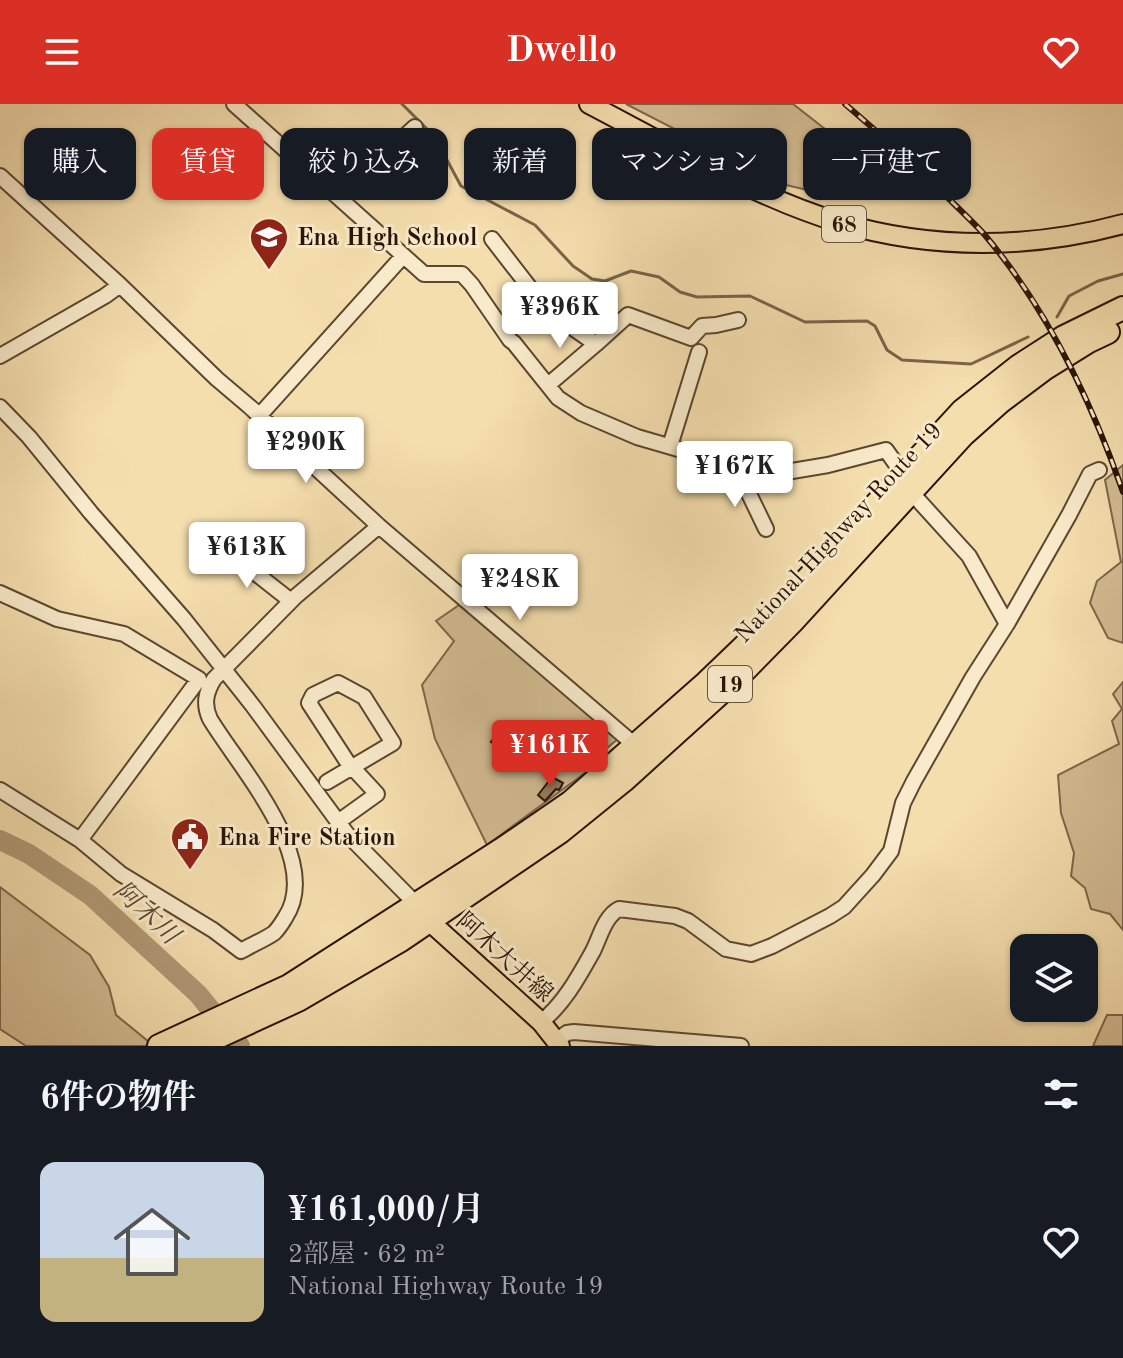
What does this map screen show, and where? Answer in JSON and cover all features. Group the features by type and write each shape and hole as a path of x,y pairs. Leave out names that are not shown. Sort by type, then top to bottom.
{"highway":[{"name":"National Highway Route 19","path":"422,912 560,832 623,781 738,677 852,557 962,411 1019,366 1064,337 1123,308"},
{"name":"National Highway Route 19","path":"198,1046 294,993 401,940 422,912 571,802 636,746 754,637 906,483 1000,402 1044,369 1123,324"},
{"name":"National Highway Route 19","path":"159,1046 294,993"}],"main road":[{"name":"68","path":"589,104 766,195 842,223 878,232 925,240 995,243 1063,237 1123,224"},
{"name":"阿木大井線","path":"422,912 541,1022 558,1044"}],"street":[{"path":"234,104 280,145"},
{"path":"0,176 379,526 636,746"},
{"path":"341,200 424,274 462,274 510,340 558,398 581,413 637,437 692,453 739,473 774,474 828,465 886,450 906,483 969,556 1007,624"},
{"path":"492,239 547,310 596,344"},
{"path":"259,416 403,256"},
{"path":"0,356 120,285"},
{"path":"548,385 628,315 691,338 702,326 738,320"},
{"path":"670,446 699,352"},
{"path":"0,407 29,437 224,668 347,834 422,912"},
{"path":"541,1022 560,1004 608,920 619,909 675,916 688,921 726,949 751,954 844,907 891,851 903,803 914,781 1007,624 1090,474 1099,470"},
{"path":"739,473 766,529"},
{"path":"0,790 80,840 121,874 213,930 241,951 274,932 293,902 290,856 277,822 261,794 208,715 205,705 208,691 224,668 291,601 379,526"},
{"path":"225,549 291,601"},
{"path":"0,593 57,619 124,634 199,679 80,840"},
{"path":"327,782 352,767 393,743 364,697 338,683 313,695 309,703 352,767 377,794 338,822"},
{"path":"558,1044 567,1033 574,1032 741,1046"}],"shaded area":[{"path":"626,104 793,104 824,128 803,128 803,189 787,185 787,128 673,128"},
{"path":"1123,465 1123,643 1108,638 1090,603 1097,581 1121,562 1105,480"},
{"path":"459,605 618,739 591,761 585,773 487,845 435,739 422,685 454,641 436,621"},
{"path":"1123,682 1123,930 1110,914 1091,909 1085,888 1071,876 1074,853 1061,813 1058,775 1119,744 1112,721 1122,709 1113,694"},
{"path":"0,887 90,955 109,987 116,1015 154,1046 26,1046 0,1029"},
{"path":"1107,1015 1123,1015 1123,1046 1093,1046"}],"building":[{"path":"503,724 515,731 503,750 491,742"},
{"path":"552,777 563,783 545,801 538,795"}],"waterway":[{"path":"402,104 434,136 461,186 535,225 573,266 592,279 605,281 631,271 659,277 680,292 697,297 750,296 805,322 867,321 875,326 887,350 902,360 971,364 1028,337"},
{"path":"1057,317 1069,296 1098,281 1123,274"},
{"name":"阿木川","path":"0,840 29,854 90,895 198,994 240,1046"}],"railway":[{"path":"845,104 965,214 1007,263 1066,357 1097,424 1123,492"}],"place":[{"name":"Ena High School","path":"269,271"},
{"name":"Ena Fire Station","path":"190,871"}]}
